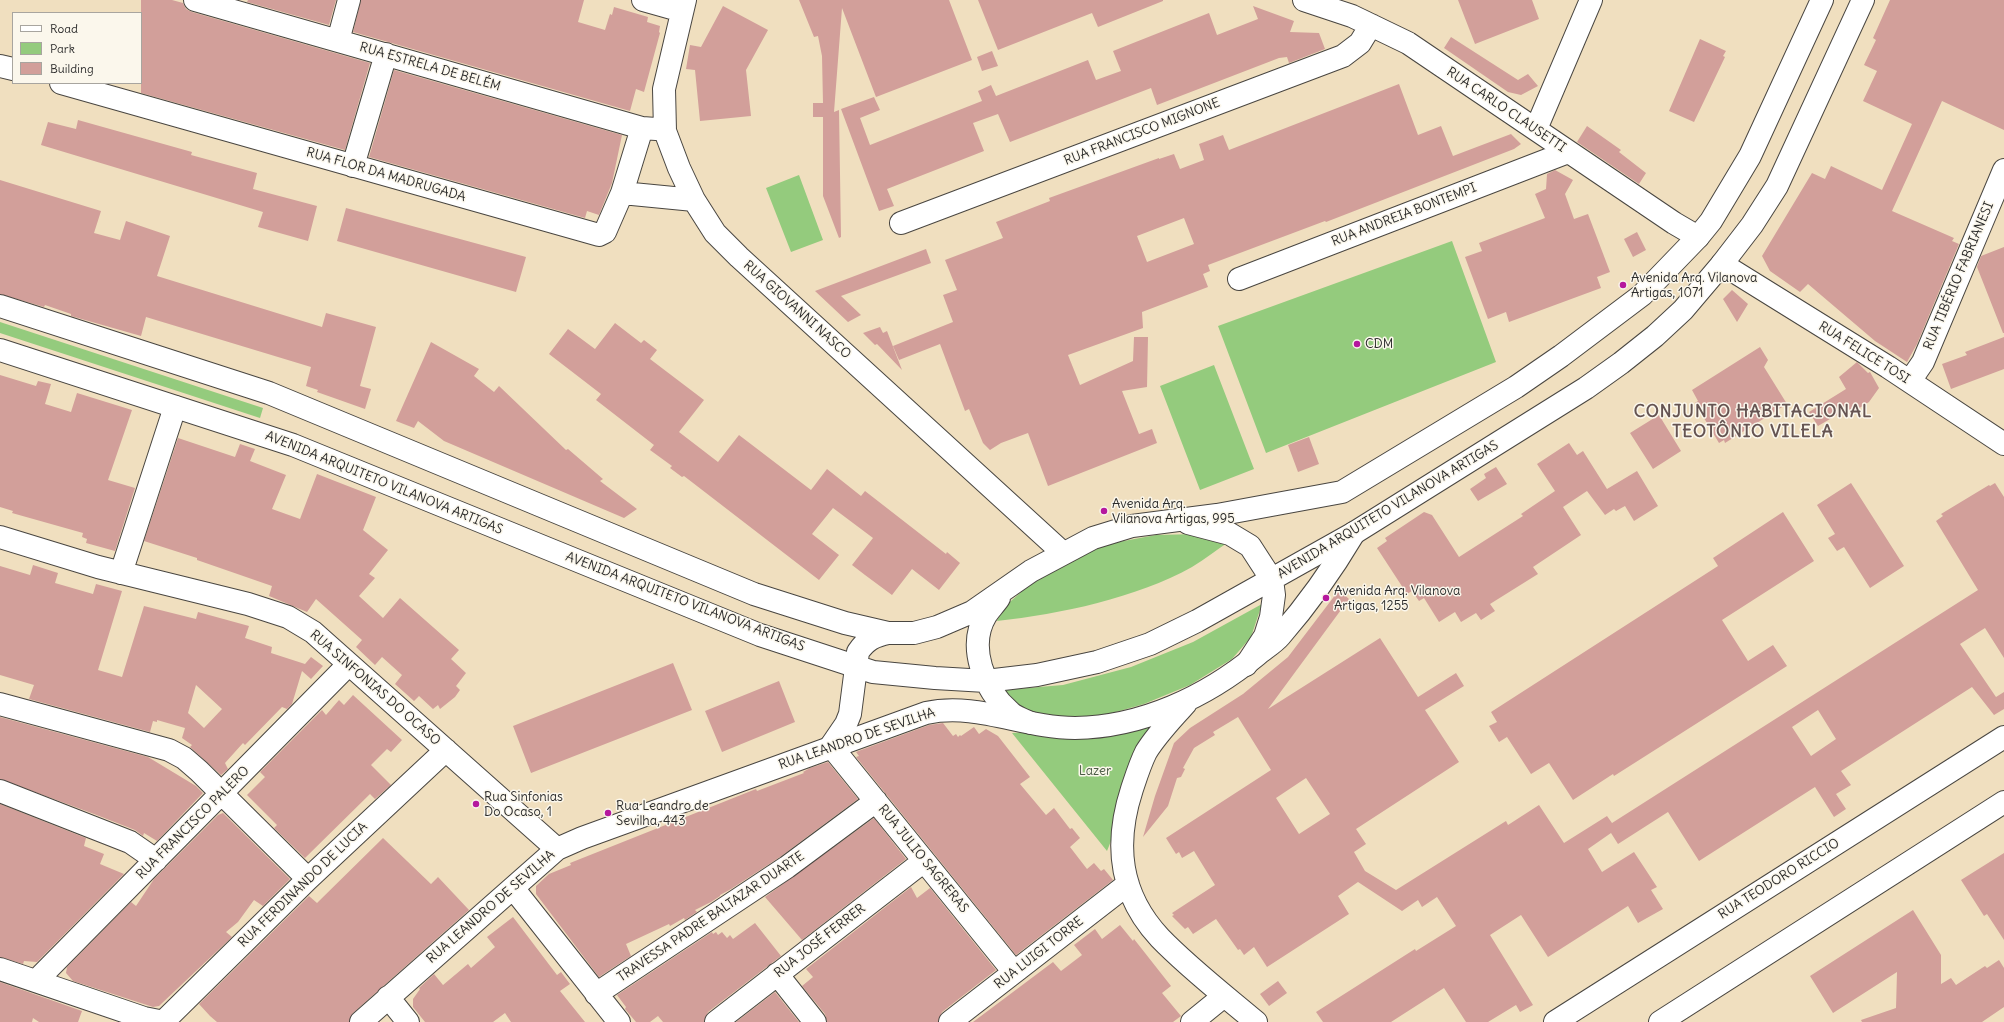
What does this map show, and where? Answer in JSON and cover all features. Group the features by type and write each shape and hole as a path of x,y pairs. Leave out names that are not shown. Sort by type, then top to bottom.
{"street":[{"name":"RUA ESTRELA DE BELÉM","path":"195,0 642,128 665,131"},
{"path":"338,41 349,0"},
{"path":"643,0 684,5"},
{"name":"RUA CARLO CLAUSETTI","path":"1304,0 1371,25 1408,43 1674,223 1698,237"},
{"path":"1536,129 1591,0"},
{"path":"831,746 846,724 850,714 858,652 873,636 888,633 914,633 936,627 972,612 1031,570 1093,538 1132,526 1224,514 1342,492 1516,387 1567,352 1642,295 1698,237 1732,188 1750,156 1822,0"},
{"name":"AVENIDA ARQUITETO VILANOVA ARTIGAS","path":"0,350 293,445 760,635 857,667 874,672 986,681 1037,675 1097,662 1150,644 1197,621 1236,598 1272,580 1354,533 1542,417 1621,363 1655,336 1683,310 1722,264 1752,225 1777,186 1863,0"},
{"name":"RUA GIOVANNI NASCO","path":"684,5 664,89 665,131 679,168 694,200 715,233 739,257 1063,553"},
{"name":"RUA FRANCISCO MIGNONE","path":"902,223 1343,56 1360,43 1371,25"},
{"path":"353,166 386,54"},
{"path":"0,66 12,69"},
{"name":"RUA FLOR DA MADRUGADA","path":"65,84 599,235 605,232 622,193 642,128"},
{"name":"RUA ANDREIA BONTEMPI","path":"1240,279 1568,152"},
{"name":"RUA TIBÉRIO FABRIANESI","path":"1910,381 1923,362 2004,170"},
{"path":"622,193 694,200"},
{"name":"RUA FELICE TOSI","path":"1722,264 1910,381 2004,444"},
{"path":"0,306 269,393 754,594 818,615 888,633"},
{"path":"121,573 175,407"},
{"path":"1175,520 1230,534 1250,546 1272,580 1274,595 1271,617 1264,636 1246,665"},
{"name":"RUA LEANDRO DE SEVILHA","path":"361,1022 557,849 582,838 831,746 926,713 945,709 969,710 1031,723 1074,728 1111,724 1145,716 1188,701 1217,685 1246,665 1279,637 1330,574 1354,533"},
{"name":"RUA SINFONIAS DO OCASO","path":"0,537 121,573 248,604 288,617 313,632 557,849"},
{"path":"1006,589 985,616 978,636 977,651 986,681 998,699 1010,713 1031,723"},
{"name":"RUA FRANCISCO PALERO","path":"36,981 223,794 349,664"},
{"path":"1188,701 1157,735 1146,753 1128,800 1121,841 1123,869 1132,896 1147,921 1160,938 1224,996 1256,1022"},
{"path":"0,704 169,750 184,758 223,794 308,879"},
{"name":"RUA TEODORO RICCIO","path":"1555,1022 2004,737"},
{"name":"RUA JULIO SAGRERAS","path":"831,746 1014,972"},
{"name":"RUA FERDINANDO DE LUCIA","path":"152,1021 308,879 446,750"},
{"path":"0,790 130,842 156,860"},
{"name":"TRAVESSA PADRE BALTAZAR DUARTE","path":"596,994 787,867 876,801"},
{"path":"1660,1022 2004,802"},
{"name":"RUA JOSÉ FERRER","path":"716,1022 924,861"},
{"name":"RUA LUIGI TORRE","path":"950,1022 1128,884"},
{"path":"513,888 618,1022"},
{"path":"0,969 152,1021"},
{"path":"777,974 815,1022"},
{"path":"1192,1022 1224,996"},
{"path":"388,997 408,1022"}],"green space":[{"path":"799,175 823,240 791,252 766,188"},
{"name":"CDM","path":"1452,241 1496,362 1266,453 1218,326"},
{"path":"0,322 263,408 260,418 0,333"},
{"path":"1214,365 1254,469 1200,490 1160,386"},
{"path":"1198,534 1230,541 1192,567 1147,588 1098,603 1072,609 997,621 1003,608 1029,585 1065,561 1113,543 1156,535"},
{"path":"1262,604 1251,637 1232,659 1190,685 1144,704 1109,714 1081,717 1044,716 1021,707 1003,690 1063,685 1131,667 1193,642"},
{"name":"Lazer","path":"1157,725 1107,851 1012,733"}],"building":[{"path":"141,0 172,0 183,3 186,9 192,12 370,63 345,150 141,93"},
{"path":"248,0 336,0 329,25 247,2"},
{"path":"361,0 584,0 578,22 605,30 614,7 648,17 647,22 660,26 660,33 644,92 636,89 630,111 353,32"},
{"path":"799,0 949,0 972,60 876,97 842,8 834,112 839,110 841,237 839,238 823,196 823,117 813,117 813,103 823,103 822,56 818,36 814,37"},
{"path":"978,0 1163,1 1098,27 1092,13 998,50"},
{"path":"1458,0 1532,0 1539,19 1475,44"},
{"path":"1890,0 2004,0 2004,130 1942,101 1892,211 1954,238 1952,241 1959,244 1917,344 1907,362 1875,341 1808,284 1800,292 1770,271 1762,256 1812,173 1825,179 1831,166 1882,190 1912,124 1863,101 1877,71 1864,65 1876,40 1873,38"},
{"path":"723,6 768,30 746,70 751,116 700,121 695,70 686,69 690,45 701,47"},
{"path":"1253,6 1294,21 1290,32 1319,33 1325,49 1289,63 1287,57 1279,58 1157,105 1151,88 1010,142 998,114 973,123 984,151 887,189 894,206 879,211 841,109 874,97 880,110 860,118 870,145 982,101 978,91 991,85 996,96 1088,60 1096,80 1121,71 1113,51 1209,13 1217,35 1258,19"},
{"path":"1451,37 1518,80 1528,74 1538,86 1521,95 1508,92 1444,48"},
{"path":"1700,39 1726,51 1723,56 1725,57 1694,122 1669,111"},
{"path":"992,51 998,66 982,71 977,57"},
{"path":"394,70 622,135 612,183 599,215 587,211 585,218 369,157"},
{"path":"1399,84 1418,135 1441,126 1453,156 1511,134 1521,144 1514,149 1326,222 1325,221 1208,265 1210,271 1203,274 1208,287 1142,312 1143,328 1068,355 1080,385 1133,361 1134,337 1148,337 1147,387 1122,391 1139,434 1152,429 1157,443 1048,486 1028,433 1001,443 990,450 983,443 969,409 965,411 940,344 899,360 893,346 953,322 943,295 957,290 945,260 1003,238 996,222 1050,201 1049,198 1159,158 1174,154 1180,169 1204,160 1199,144 1223,135 1229,150","holes":["1184,218 1194,244 1147,262 1137,236"]},
{"path":"78,120 192,152 191,155 257,173 253,189 317,206 308,241 258,227 263,212 41,145 48,122 76,129"},
{"path":"1587,126 1621,150 1619,152 1646,173 1639,184 1577,142"},
{"path":"1555,170 1573,180 1565,194 1574,219 1588,214 1610,272 1597,277 1601,288 1509,322 1506,312 1488,319 1465,257 1482,251 1479,243 1545,218 1535,194 1546,189 1547,174"},
{"path":"0,180 101,211 94,233 120,240 126,221 170,236 157,276 322,327 326,313 376,327 360,386 371,389 365,409 317,392 318,390 306,386 311,367 146,317 141,336 71,316 71,314 45,305 44,307 0,294"},
{"path":"346,208 526,257 516,292 337,241"},
{"path":"1637,232 1646,250 1633,257 1624,239"},
{"path":"2004,247 2003,333 1977,267 1981,256"},
{"path":"926,249 931,263 841,296 861,315 848,322 815,291"},
{"path":"1732,290 1748,304 1737,322 1723,299"},
{"path":"615,323 641,343 644,340 657,350 650,359 704,400 679,432 718,462 739,435 811,490 827,469 861,496 865,491 946,554 947,552 960,563 939,590 912,569 892,595 852,565 873,538 833,508 812,534 839,555 819,580 684,476 682,477 670,468 672,466 650,450 654,445 596,400 601,394 549,354 568,329 595,349"},
{"path":"880,327 883,333 887,331 902,370 877,344 875,345 863,333"},
{"path":"2004,337 2004,369 1951,389 1942,364 1967,355 1965,352"},
{"path":"431,342 479,369 474,376 494,392 499,386 566,450 568,449 603,479 600,481 637,509 624,518 444,441 418,421 414,428 396,421"},
{"path":"1760,347 1768,360 1764,367 1787,404 1725,443 1724,440 1719,443 1695,403 1698,401 1692,390"},
{"path":"1857,362 1868,373 1870,372 1879,388 1869,402 1853,412 1842,412 1818,426 1809,412 1846,389 1839,377"},
{"path":"0,375 36,386 38,381 51,384 45,404 71,412 77,393 132,410 108,480 135,488 115,551 86,543 87,539 82,537 83,533 12,513 13,511 0,507"},
{"path":"1659,415 1681,451 1653,469 1630,433"},
{"path":"1309,437 1319,464 1298,472 1288,445"},
{"path":"178,438 235,457 240,444 255,449 250,461 286,475 272,509 300,519 317,474 376,497 363,530 388,550 369,574 375,578 359,596 383,618 400,598 459,650 451,659 466,673 456,686 460,690 455,697 440,709 438,705 433,709 419,696 414,701 395,684 402,675 382,657 375,665 356,647 362,640 316,599 307,612 269,596 272,586 197,560 197,558 144,541"},
{"path":"1569,443 1577,455 1583,451 1607,489 1637,471 1658,506 1634,521 1625,506 1616,511 1614,509 1605,515 1587,491 1563,507 1581,535 1533,567 1538,574 1490,604 1495,611 1481,620 1476,613 1461,622 1455,612 1439,622 1424,598 1419,601 1412,591 1407,594 1377,548 1387,541 1385,538 1424,512 1432,515 1459,557 1523,516 1521,514 1555,491 1537,464"},
{"path":"1496,467 1507,484 1478,501 1470,489 1486,478 1484,474"},
{"path":"1851,483 1904,566 1870,588 1844,547 1837,551 1828,538 1835,534 1817,505"},
{"path":"1995,483 2004,497 2004,658 1985,628 1960,644 1996,697 2004,692 2004,709 1994,715 1972,687 1841,771 1851,785 1836,794 1846,809 1834,817 1815,787 1699,861 1668,812 1618,844 1611,833 1588,849 1602,872 1634,852 1657,887 1651,890 1663,909 1638,923 1628,906 1548,957 1521,915 1490,935 1533,1005 1520,1012 1516,1005 1488,1022 1466,1022 1444,988 1391,1022 1323,1022 1316,1012 1415,949 1416,951 1456,926 1437,897 1422,907 1418,900 1402,911 1358,882 1338,896 1349,914 1267,967 1254,947 1244,955 1240,949 1238,950 1216,919 1193,934 1188,927 1185,929 1172,916 1174,915 1172,913 1215,885 1194,851 1182,858 1179,852 1176,854 1166,838 1271,770 1238,717 1213,732 1215,735 1194,748 1183,768 1185,769 1181,777 1177,778 1168,806 1143,837 1155,796 1174,743 1190,728 1243,694 1288,657 1339,590 1349,599 1268,709 1380,638 1418,697 1456,673 1464,686 1425,710 1459,762 1356,829 1366,844 1354,852 1365,871 1396,890 1506,821 1508,825 1539,805 1564,843 1607,816 1612,823 1978,590 1936,521 1943,516 1941,514 1989,485 1990,486","holes":["1818,710 1836,739 1811,756 1792,727","1306,778 1330,814 1299,834 1276,798"]},
{"path":"1783,512 1814,561 1722,620 1748,661 1773,645 1787,666 1614,776 1613,774 1573,800 1549,763 1531,774 1507,737 1499,742 1489,726 1497,722 1491,712 1718,566 1713,558"},
{"path":"33,565 58,573 55,583 93,594 96,584 122,591 98,670 122,677 144,606 196,619 198,612 249,626 245,638 272,647 271,653 305,664 311,657 323,666 311,679 302,671 292,704 287,709 282,707 245,745 243,743 225,763 228,769 221,775 190,747 192,745 182,738 185,728 157,720 157,722 153,721 150,732 29,699 34,685 0,675 0,566 30,575","holes":["196,685 222,709 204,728 188,713"]},
{"path":"673,663 692,710 531,773 513,726"},
{"path":"779,681 795,722 722,752 705,711"},
{"path":"353,695 402,740 391,752 387,749 371,765 391,785 375,799 370,794 305,858 274,828 277,825 247,795 265,777 260,772 322,710 326,715 339,700 344,705"},
{"path":"0,717 148,757 196,786 203,793 157,841 144,833 143,836 135,830 0,779"},
{"path":"943,723 953,736 956,734 958,737 960,735 961,736 974,727 979,734 986,729 998,736 1030,777 1020,784 1046,815 1054,808 1070,829 1072,828 1080,838 1070,847 1087,869 1094,863 1101,871 1104,869 1113,880 1016,955 856,757 859,756 856,752 861,750 929,725"},
{"path":"828,762 858,799 780,857 711,902 695,910 697,912 685,920 684,918 670,926 669,924 626,944 631,956 599,977 536,894 536,886 549,874 571,865 570,863 756,789 757,791 804,773 803,772 810,768"},
{"path":"0,804 86,838 84,846 104,854 100,864 124,874 37,962 24,961 23,964 0,957"},
{"path":"223,813 290,879 263,906 254,900 238,922 226,932 232,937 159,1006 153,1007 73,981 66,973 67,967 131,902 136,906 154,879 218,815"},
{"path":"874,818 906,859 802,940 765,897"},
{"path":"383,838 431,884 438,877 469,910 353,1013 349,1022 217,1022 210,1016 199,1004 309,896 317,903"},
{"path":"2004,853 2004,940 1987,914 1984,916 1961,880"},
{"path":"911,887 917,898 930,888 996,970 942,1012 938,1022 827,1022 825,1014 802,986 813,977 806,969"},
{"path":"1913,910 1941,955 1941,984 1951,978 1956,985 1985,966 1987,968 1999,960 2004,968 2004,1007 1982,1022 1862,1022 1861,1020 1896,1008 1897,972 1833,1013 1810,976"},
{"path":"513,917 557,975 561,972 570,984 560,991 585,1022 511,1022 505,1013 493,1022 425,1022 413,1007 413,999 420,989 419,988 434,974 443,985 468,964 471,968 495,947 487,937"},
{"path":"755,923 781,956 708,1012 704,1022 663,1022 658,1016 650,1022 636,1022 625,1009 626,1007 617,995 712,932 713,934 716,932 718,935 722,932 727,938 730,935 733,939"},
{"path":"1120,925 1133,941 1134,939 1171,986 1162,993 1181,1016 1173,1022 973,1022 1053,962 1061,971 1082,955 1074,945 1095,929 1102,939"},
{"path":"1278,981 1287,993 1269,1006 1260,994"},
{"path":"0,982 82,1011 78,1022 39,1022 33,1018 32,1022 0,1022"},
{"path":"775,992 799,1022 736,1022"}],"place":[{"name":"Avenida Arq. Vilanova Artigas, 1071","path":"1623,285"},
{"name":"CDM","path":"1357,344"},
{"name":"Avenida Arq. Vilanova Artigas, 995","path":"1104,511"},
{"name":"Avenida Arq. Vilanova Artigas, 1255","path":"1326,598"},
{"name":"Rua Sinfonias Do Ocaso, 1","path":"476,804"},
{"name":"Rua Leandro de Sevilha, 443","path":"608,813"}],"district":[{"name":"CONJUNTO HABITACIONAL TEOTÔNIO VILELA","path":"1753,422"}]}
